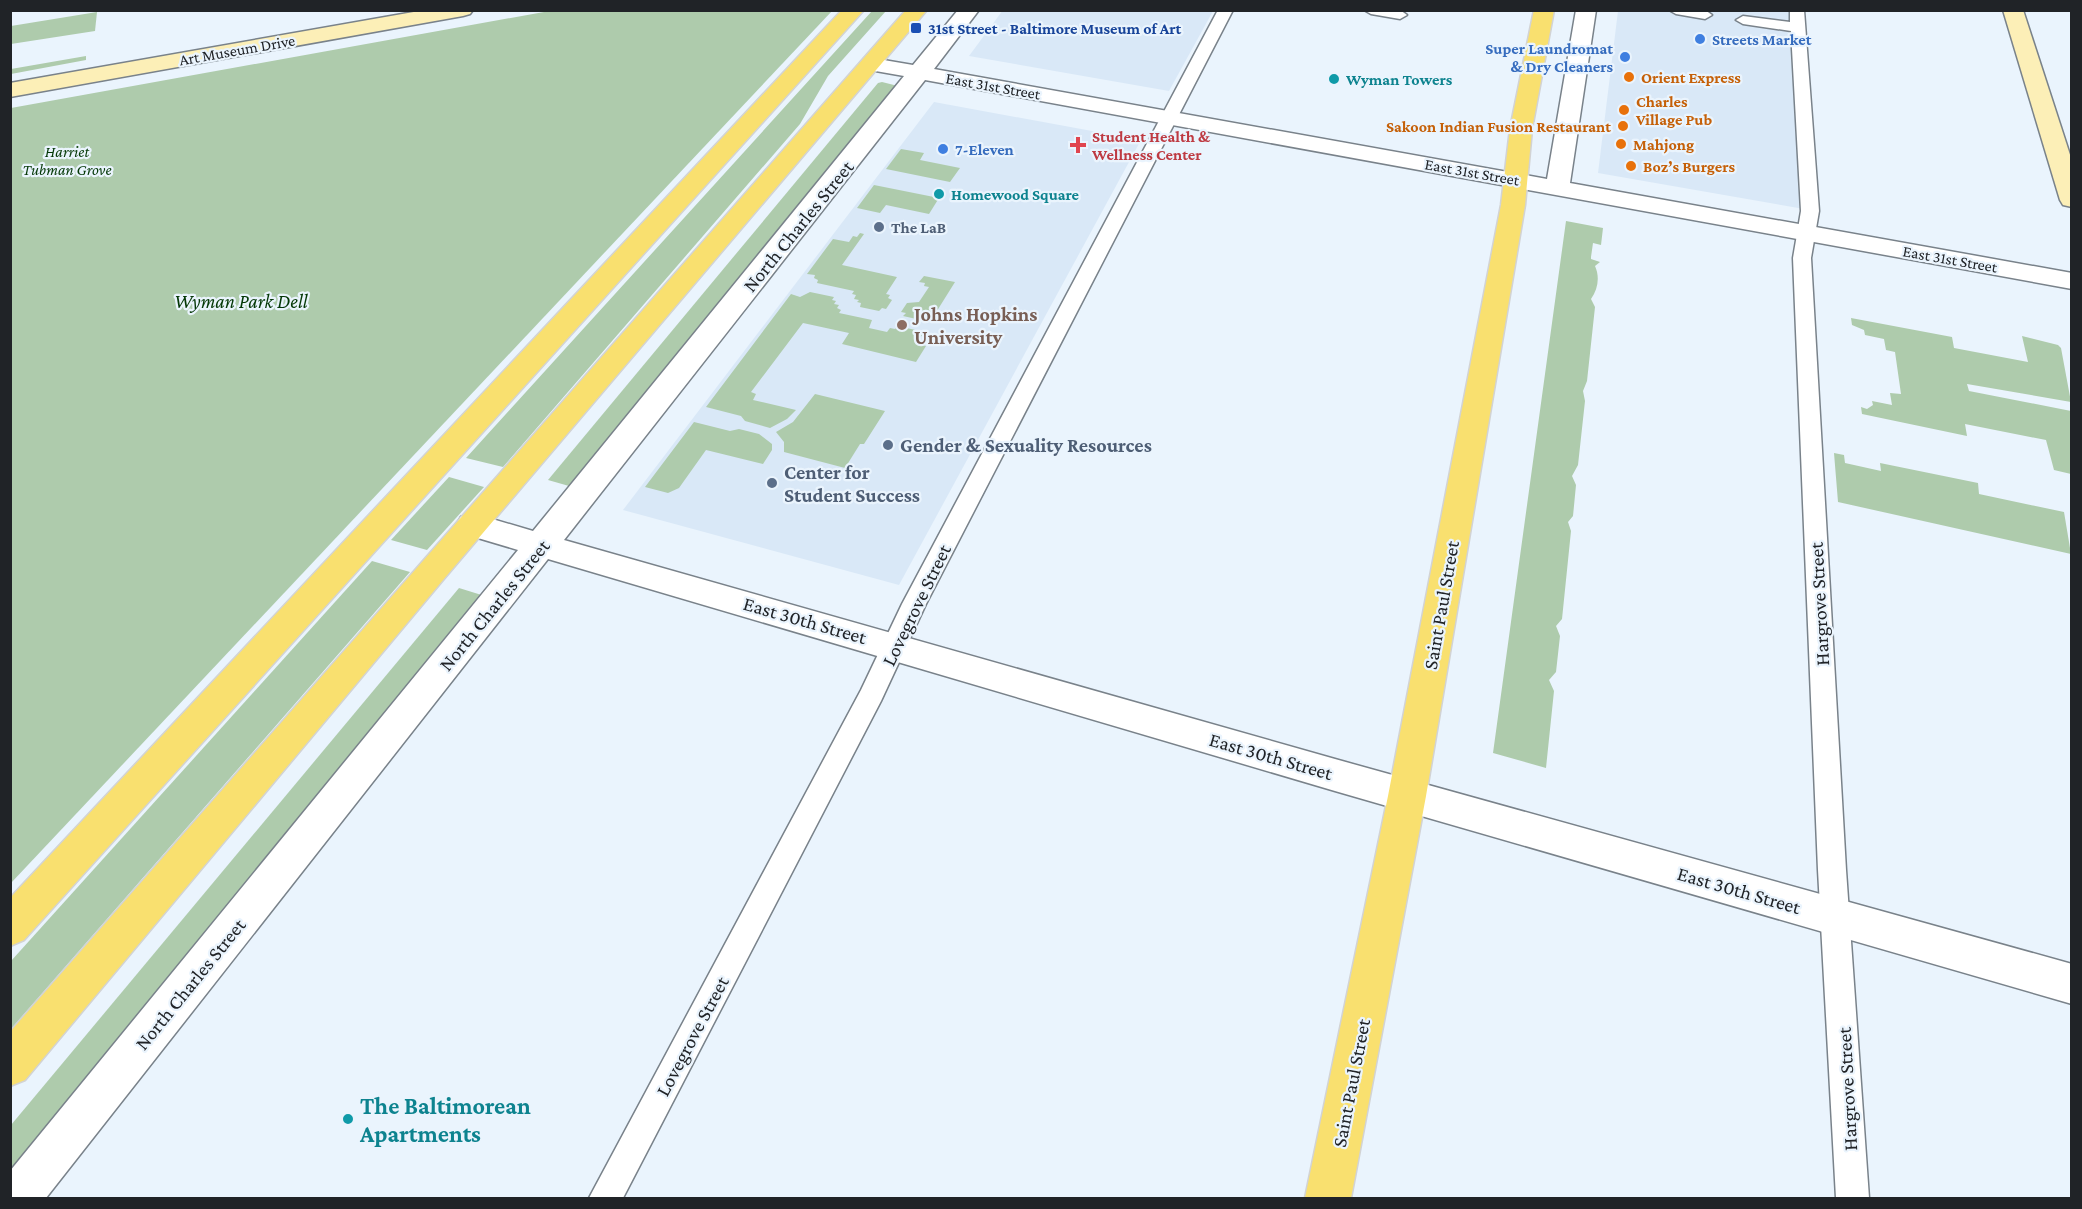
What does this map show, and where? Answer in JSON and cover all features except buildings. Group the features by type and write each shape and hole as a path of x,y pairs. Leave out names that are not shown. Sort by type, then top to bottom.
{"main road":[{"path":"10,927 854,10"},
{"path":"10,1065 917,10"},
{"name":"Saint Paul Street","path":"1328,1198 1407,796 1509,228 1521,129 1544,10"}],"street":[{"name":"Art Museum Drive","path":"10,90 463,10"},
{"name":"North Charles Street","path":"18,1198 969,10"},
{"path":"1557,188 1586,10"},
{"path":"2013,10 2072,200"},
{"name":"East 31st Street","path":"872,64 2072,281"},
{"name":"East 30th Street","path":"472,525 1407,796 2072,984"}],"lane":[{"name":"Lovegrove Street","path":"605,1198 872,694 914,604 1226,10"},
{"path":"1371,10 1400,15"},
{"path":"1677,10 1705,15"},
{"name":"Hargrove Street","path":"1797,10 1810,212 1802,258 1835,917 1853,1198"},
{"path":"1743,20 1798,28"}],"shaded area":[{"path":"1003,10 1213,11 1169,91 969,56"},
{"path":"1618,11 1799,11 1810,210 1598,173"},
{"name":"Johns Hopkins University","path":"934,102 1141,140 899,585 623,510"}],"green space":[{"name":"Wyman Park Dell","path":"555,10 832,11 11,883 11,108"},
{"path":"872,11 886,11 828,76 800,124 503,467 466,458"},
{"path":"97,12 95,31 11,44 11,26"},
{"path":"86,56 86,60 11,74 11,69"},
{"path":"878,83 898,86 576,488 548,480"},
{"path":"901,149 924,153 920,160 960,168 950,182 886,169"},
{"path":"874,185 939,198 929,214 886,205 880,213 857,208"},
{"path":"1566,221 1603,228 1601,245 1593,243 1591,257 1600,262 1595,266 1598,283 1591,299 1595,307 1587,381 1583,391 1585,401 1578,465 1572,476 1576,485 1573,516 1568,522 1571,531 1562,619 1556,626 1560,636 1556,672 1549,680 1554,691 1546,768 1493,753"},
{"path":"860,233 864,234 842,265 897,277 886,294 890,295 888,298 892,300 886,309 882,308 879,311 860,307 861,303 854,299 856,295 852,294 854,291 817,283 815,275 807,274 833,239 849,242 853,236 857,237"},
{"path":"924,276 955,282 930,322 903,316 906,313 901,312 907,303 919,302 929,287 919,282"},
{"path":"810,292 834,297 832,300 836,301 834,304 839,305 837,308 841,310 839,313 872,320 869,328 887,332 890,328 895,329 898,326 924,332 917,343 926,346 916,362 842,344 849,333 803,323 751,392 756,394 753,400 796,410 787,419 770,428 745,421 741,416 706,407 791,294 800,297"},
{"path":"1851,318 1952,337 1954,348 2028,362 2022,336 2058,345 2061,348 2071,402 1967,384 1969,391 2071,411 2071,474 2054,470 2046,440 1965,424 1967,436 1862,414 1861,407 1867,409 1873,405 1872,401 1892,405 1890,393 1901,394 1895,352 1886,350 1884,339 1865,335 1864,330 1852,325"},
{"path":"815,394 885,411 845,468 784,452 784,442 776,432 793,422"},
{"path":"694,422 730,431 739,429 759,434 772,444 772,450 763,464 706,450 679,488 668,493 645,487"},
{"path":"1834,453 1844,455 1845,463 1881,471 1880,463 1978,483 1979,494 2064,512 2071,554 1838,502"},
{"path":"449,477 484,487 427,550 391,540"},
{"path":"372,561 410,572 11,1029 11,961"},
{"path":"459,588 488,597 11,1184 11,1125"}],"place":[{"name":"31st Street - Baltimore Museum of Art","path":"916,28"},
{"name":"Streets Market","path":"1700,39"},
{"name":"Super Laundromat & Dry Cleaners","path":"1625,57"},
{"name":"Orient Express","path":"1629,77"},
{"name":"Wyman Towers","path":"1334,79"},
{"name":"Charles Village Pub","path":"1624,110"},
{"name":"Sakoon Indian Fusion Restaurant","path":"1623,126"},
{"name":"Mahjong","path":"1621,144"},
{"name":"Student Health & Wellness Center","path":"1078,145"},
{"name":"7-Eleven","path":"943,149"},
{"name":"Boz’s Burgers","path":"1631,166"},
{"name":"Homewood Square","path":"939,194"},
{"name":"The LaB","path":"879,227"},
{"name":"Johns Hopkins University","path":"902,325"},
{"name":"Gender & Sexuality Resources","path":"888,445"},
{"name":"Center for Student Success","path":"772,483"},
{"name":"The Baltimorean Apartments","path":"348,1119"}],"park label":[{"name":"Harriet Tubman Grove","path":"67,160"}]}
